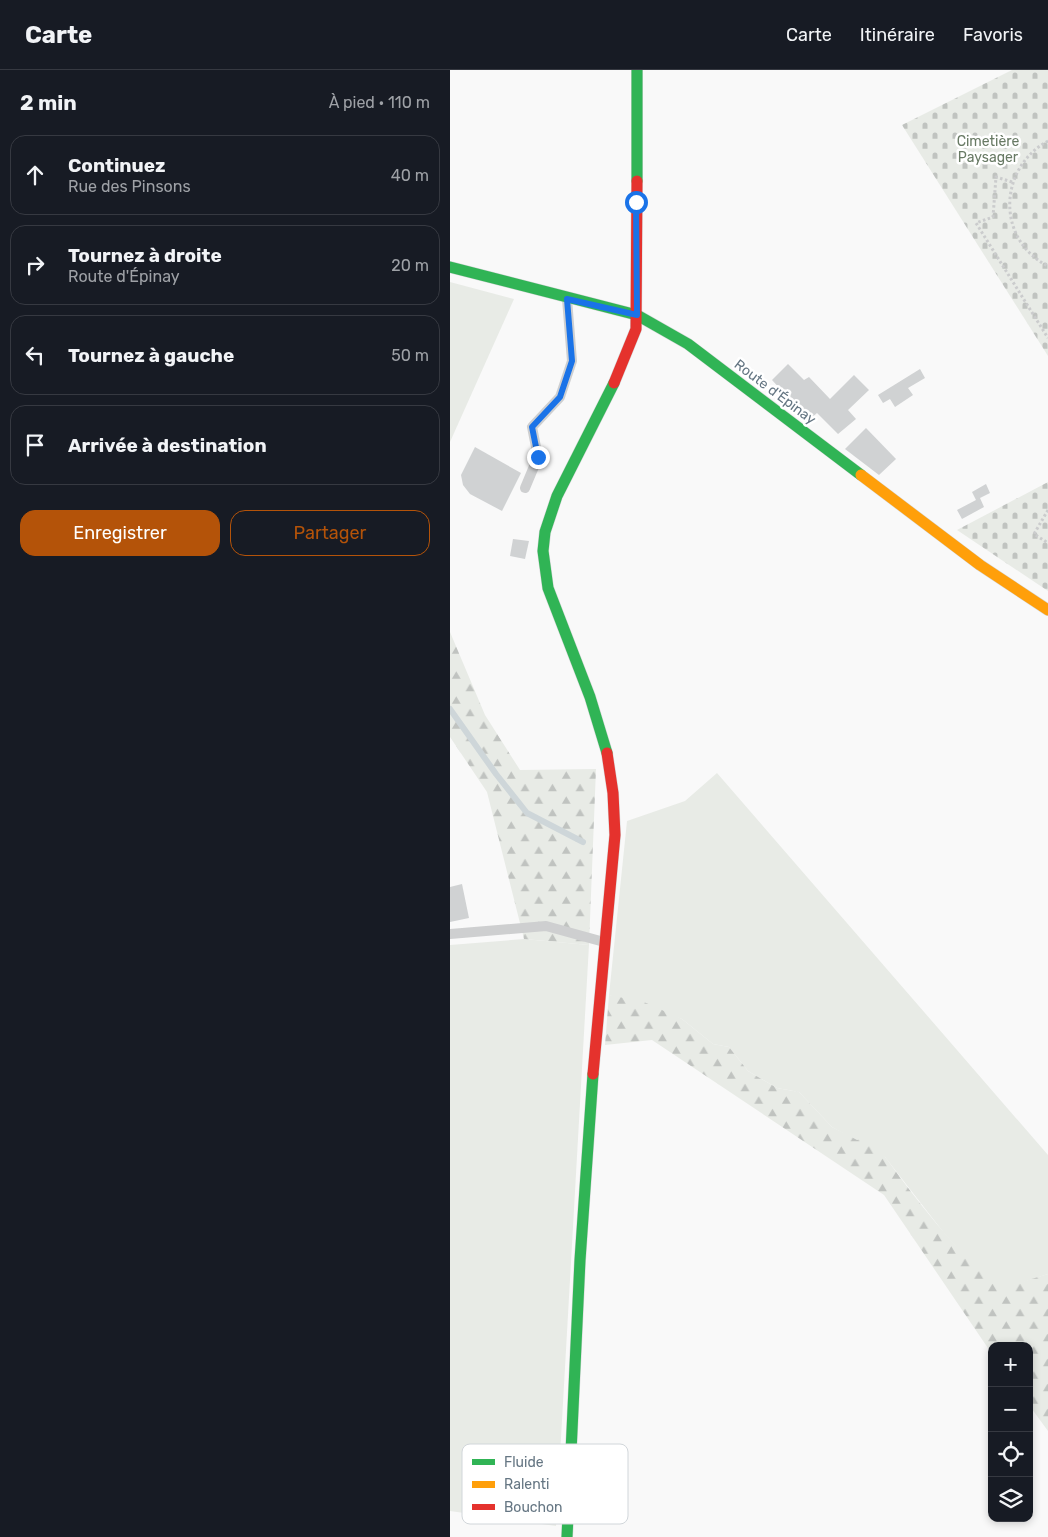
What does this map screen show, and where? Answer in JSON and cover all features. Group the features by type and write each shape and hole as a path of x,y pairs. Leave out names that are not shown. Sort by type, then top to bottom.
{"street":[{"path":"571,1444 580,1260 604,942 615,835 616,800 607,753 583,676 553,600 546,574 543,551 545,533 556,498 623,364 636,329 637,70"},
{"name":"Route d'Épinay","path":"450,267 567,299 637,315 688,344 980,564 1048,610"},
{"path":"567,1537 568,1524"}],"lane":[{"path":"525,488 538,457 532,427 560,397 572,361 567,299"},
{"path":"450,934 546,926 604,942"}],"path":[{"path":"1048,141 1028,156 1012,182 1009,197 1013,227 1029,252 1048,266"},
{"path":"1012,182 996,178 993,217 976,223 1048,338"},
{"path":"1048,510 1034,534 1048,543"}],"green space":[{"name":"Cimetière Paysager","path":"1012,70 1048,70 1048,356 902,125"},
{"path":"450,282 514,299 450,442"},
{"path":"1048,482 1048,591 957,530"},
{"path":"450,632 485,715 520,770 596,769 589,945 524,939 487,792 450,737"},
{"path":"717,773 1048,1155 1048,1274 999,1290 974,1267 944,1233 885,1157 832,1127 799,1092 777,1088 748,1071 729,1047 713,1044 682,1019 609,995 627,821 685,801"},
{"path":"524,939 589,945 561,1444 462,1444 462,1513 450,1511 450,945"},
{"path":"609,995 644,1002 682,1019 713,1044 729,1047 748,1071 777,1088 799,1092 832,1127 857,1140 871,1137 947,1236 999,1289 1048,1274 1048,1431 1033,1410 1033,1342 988,1342 988,1348 884,1195 652,1040 605,1045"}],"building":[{"path":"788,364 804,380 809,377 830,399 854,375 869,390 848,410 856,419 838,434 817,413 809,420 772,380"},
{"path":"920,369 925,378 908,388 913,395 895,407 890,399 883,403 878,395"},
{"path":"866,428 896,459 879,475 845,449"},
{"path":"475,447 521,473 502,511 470,494 463,485 461,475"},
{"path":"986,484 990,493 980,498 984,507 962,519 957,510 976,500 972,492"},
{"path":"513,539 529,541 525,559 510,556"},
{"path":"462,884 469,918 450,922 450,887"}],"waterway":[{"path":"450,709 496,774 527,813 583,842"}],"traffic: fast":[{"path":"637,70 637,181"},
{"path":"450,267 637,315 688,344 861,475"},
{"path":"607,753 590,697 548,588 543,551 545,532 557,496 614,383"},
{"path":"571,1444 580,1260 593,1074"},
{"path":"567,1537 568,1524"}],"traffic: slow":[{"path":"861,475 980,565 1048,610"}],"traffic: jam":[{"path":"614,383 636,329 637,181"},
{"path":"593,1074 615,835 613,793 607,753"}],"route":[{"path":"538,457 532,427 560,397 572,361 567,299 637,315 636,202"}]}
